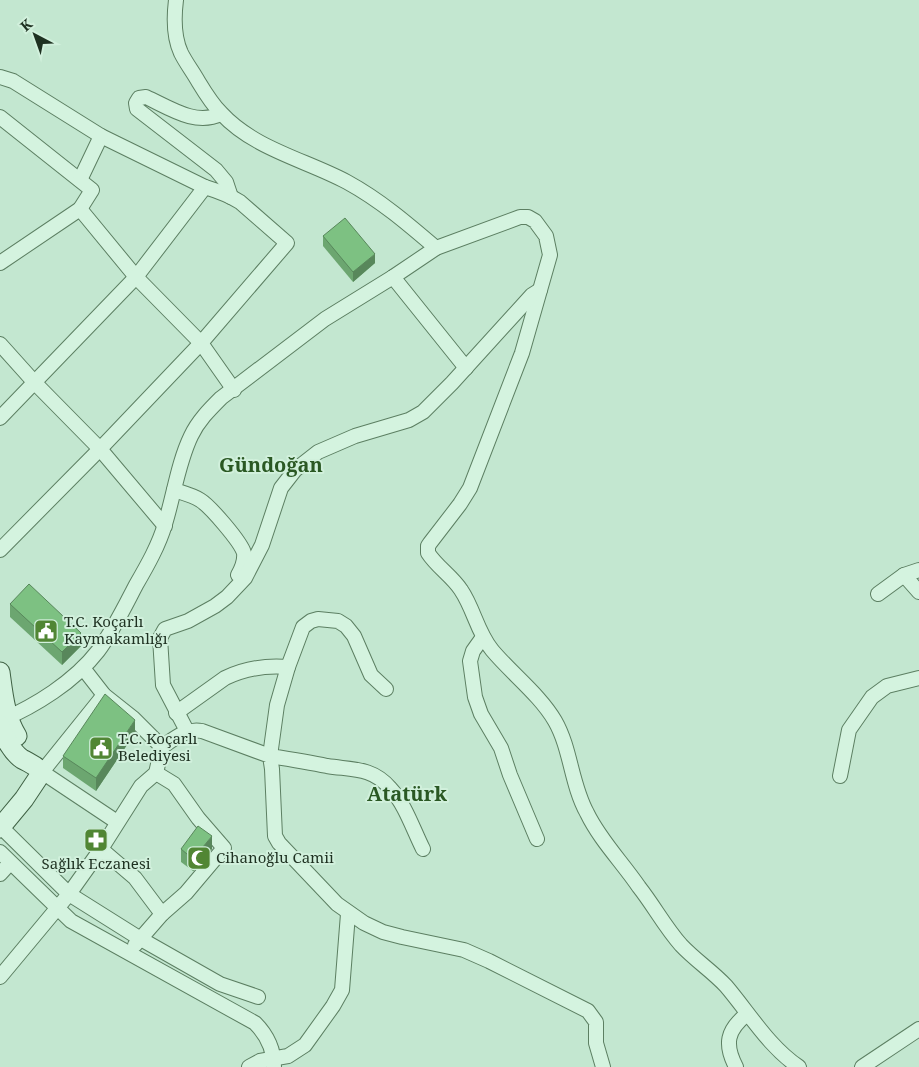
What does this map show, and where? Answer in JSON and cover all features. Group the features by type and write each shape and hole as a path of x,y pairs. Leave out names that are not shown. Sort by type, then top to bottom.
{"main road":[{"path":"0,672 2,725 10,745 22,758 38,767 24,799 0,827"}],"street":[{"path":"176,0 176,28 180,51 206,96 221,114 239,130 260,142 328,172 368,194 399,216 436,248"},
{"path":"0,77 13,80 101,136 205,188 221,192 240,202 288,243 201,343 0,550"},
{"path":"221,114 207,119 195,118 146,97 139,98 136,103 137,109 222,176 231,197"},
{"path":"0,118 92,190 80,209 0,263"},
{"path":"80,180 101,136"},
{"path":"0,418 136,277 205,188"},
{"path":"80,209 136,277 201,343 234,390"},
{"path":"2,725 83,668 98,651 114,626 150,559 165,526 190,438 208,410 325,319 436,248 520,216 528,217 535,221 546,236 550,245 549,264 522,353 476,474 460,504 430,543 428,550 430,557 460,588 483,637 492,649 546,708 554,720 561,733 580,799 593,826 603,840 674,936 692,956 717,977 747,1014 789,1060 799,1067"},
{"path":"393,277 466,368"},
{"path":"187,731 163,685 160,638 162,633 168,627 188,621 216,606 245,578 262,544 281,488 294,470 318,452 355,436 397,424 416,416 430,406 532,295 540,290"},
{"path":"0,344 35,383 100,449 165,526"},
{"path":"174,490 195,497 210,507 243,550 243,567 228,590 227,597"},
{"path":"878,594 904,575 919,570"},
{"path":"904,575 919,592"},
{"path":"386,689 367,669 354,636 346,626 338,622 318,620 307,624 303,628 288,667 277,705 270,756 275,836 279,843 325,893 348,914 364,923 383,932 464,950 588,1011 596,1022 596,1043 603,1067"},
{"path":"483,637 473,650 470,661 475,698 481,714 501,748 510,775 537,839"},
{"path":"176,712 225,678 234,674 265,666 288,667"},
{"path":"83,668 104,695 133,718 162,746"},
{"path":"840,776 849,730 872,697 888,686 919,678"},
{"path":"104,695 38,767 117,822"},
{"path":"0,977 69,894 101,849 140,786 156,773 162,746 187,731 202,731 270,756 334,767 357,768 375,775 392,790 404,809 423,849"},
{"path":"130,953 139,938 186,893 224,848 198,818 174,784 156,773"},
{"path":"0,827 69,894 202,975 220,984 258,997"},
{"path":"101,849 134,878 162,914"},
{"path":"0,852 71,921 254,1023 265,1034 269,1042 274,1063"},
{"path":"0,874 10,863"},
{"path":"249,1067 260,1061 274,1063 305,1045 333,1006 342,990 348,914"},
{"path":"194,991 202,975"},
{"path":"736,1067 730,1055 729,1039 735,1025 747,1014"},
{"path":"862,1067 919,1029"}],"building":[{"path":"345,218 375,254 353,272 323,236"},
{"path":"29,584 81,633 62,652 10,604"},
{"name":"T.C. Koçarlı Belediyesi","path":"105,694 135,720 96,778 63,756"},
{"path":"198,826 212,836 193,859 181,849"}],"place":[{"name":"T.C. Koçarlı Kaymakamlığı","path":"46,631"},
{"name":"T.C. Koçarlı Belediyesi","path":"101,748"},
{"name":"Sağlık Eczanesi","path":"96,840"},
{"name":"Cihanoğlu Camii","path":"199,858"}],"district":[{"name":"Gündoğan","path":"271,465"},
{"name":"Atatürk","path":"407,794"}]}
